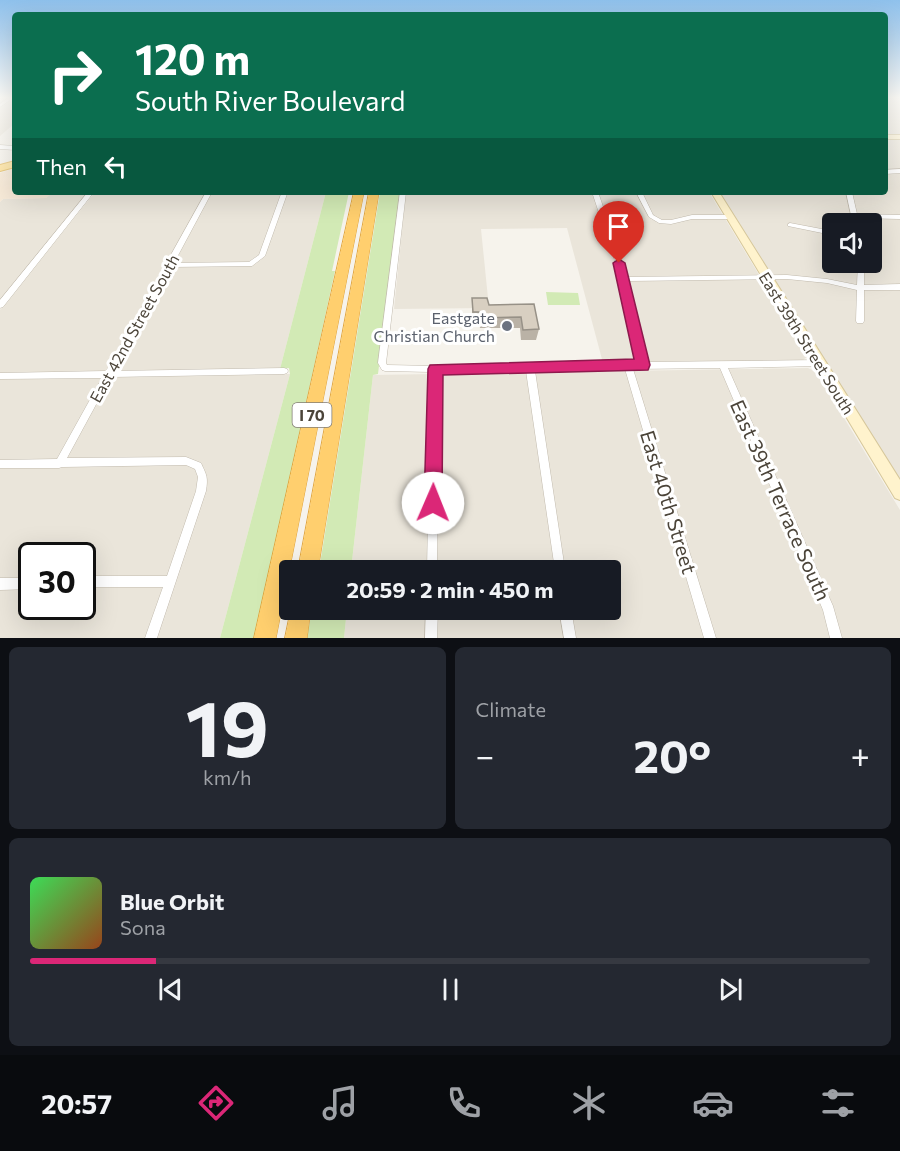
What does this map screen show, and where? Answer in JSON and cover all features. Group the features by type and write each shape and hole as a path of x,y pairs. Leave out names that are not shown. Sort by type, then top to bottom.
{"highway":[{"name":"I 70","path":"265,638 358,195"},
{"name":"I 70","path":"310,560 373,195"},
{"path":"296,638 299,620"}],"main road":[{"name":"East 39th Street South","path":"717,195 900,493"}],"street":[{"path":"0,305 89,195"},
{"name":"East 42nd Street South","path":"59,464 207,195"},
{"path":"169,265 250,264 259,260 284,195"},
{"path":"403,195 382,363 385,368 820,363"},
{"path":"597,195 624,279 643,365"},
{"path":"640,195 651,216 661,222 692,217 730,217"},
{"path":"850,195 854,213"},
{"path":"882,218 900,217"},
{"path":"790,225 822,231"},
{"path":"860,321 861,273"},
{"path":"624,279 808,278 860,288 900,287"},
{"name":"East 39th Terrace South","path":"722,364 830,610 836,638"},
{"name":"East 40th Street","path":"628,366 710,638"},
{"path":"530,368 559,560"},
{"path":"432,560 435,369"},
{"path":"0,376 285,371"},
{"path":"0,465 186,461 195,464 203,477 201,491 151,638"},
{"path":"96,582 170,580"},
{"path":"0,584 18,583"},
{"path":"431,638 432,620"},
{"path":"568,620 570,638"}],"shaded area":[{"path":"0,128 9,128 0,136"},
{"path":"888,128 900,128 900,136 888,136"},
{"path":"888,140 900,140 900,482 721,195 888,195"},
{"path":"12,169 12,195 50,195 46,198 3,199 0,202 0,173"},
{"path":"49,195 85,195 0,300 0,202 3,199 46,198"},
{"path":"93,195 325,195 280,369 0,374 0,310"},
{"path":"406,195 711,195 808,356 803,360 603,363 567,228 481,229 489,308 394,309"},
{"path":"808,368 816,372 900,510 900,638 344,638 346,620 621,620 621,560 352,560 373,375"},
{"path":"290,374 220,638 0,638 0,379"}],"green space":[{"path":"325,195 348,195 332,271 335,271 255,638 220,638 290,374 289,368 280,369"},
{"path":"380,195 400,195 378,374 373,375 352,560 321,560"},
{"path":"546,292 578,293 580,305 548,305"},
{"path":"310,620 346,620 344,638 307,638"}],"building":[{"path":"472,298 487,298 489,305 534,304 539,329 523,330 521,317 480,318 480,312 473,312"}],"place":[{"name":"Eastgate Christian Church","path":"507,326"}],"route":[{"path":"433,503 435,369 643,365 619,263"}]}
